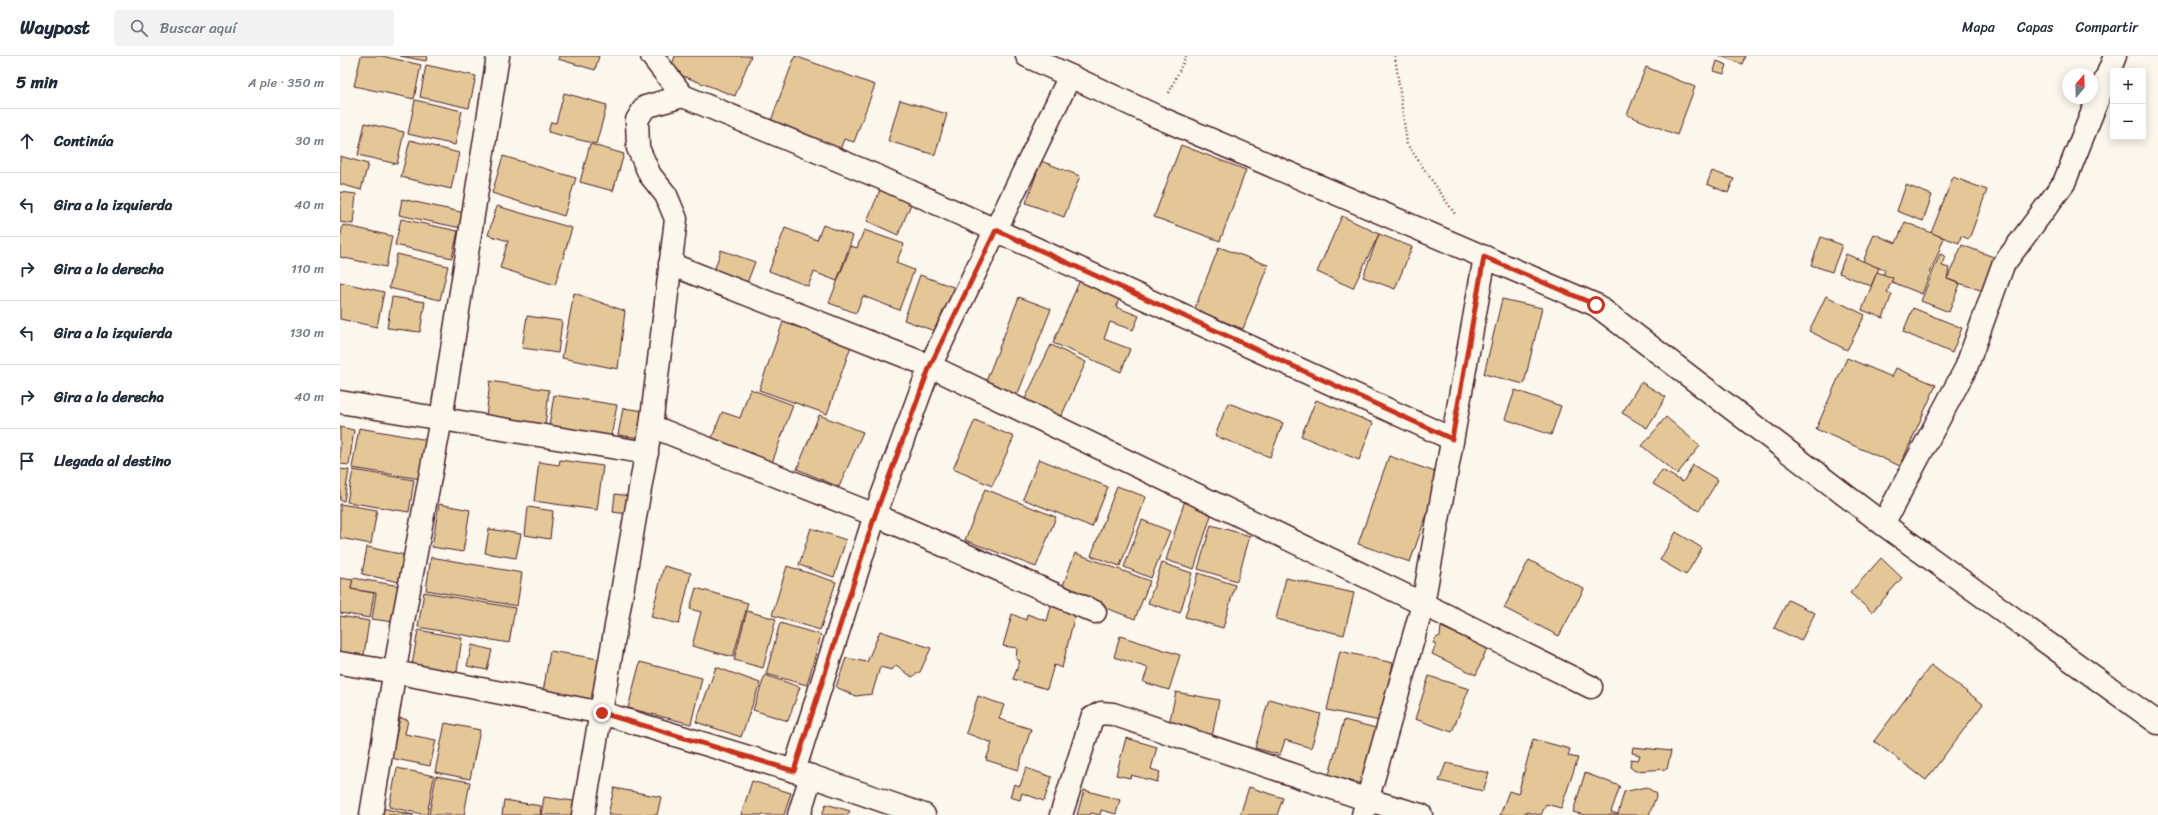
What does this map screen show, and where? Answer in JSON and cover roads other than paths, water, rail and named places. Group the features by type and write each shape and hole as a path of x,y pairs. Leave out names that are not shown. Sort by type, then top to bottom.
{"street":[{"path":"370,815 403,621 441,420 498,56"},
{"path":"652,56 683,96 872,174 1452,439"},
{"path":"1027,56 1158,117 1596,305 1883,524 2158,723"},
{"path":"1883,524 1966,368 2003,265 2064,183 2115,56"},
{"path":"799,815 802,773 875,515 930,366 1070,76"},
{"path":"583,815 647,453 676,219 666,195 650,175 638,148 637,120 645,107 683,96"},
{"path":"1365,807 1423,604 1484,257"},
{"path":"670,264 930,366 1423,604 1591,688"},
{"path":"340,402 441,420 647,453"},
{"path":"651,426 875,515 1095,612"},
{"path":"340,663 395,672 602,713 802,773 924,815"},
{"path":"1061,815 1092,718 1101,713 1112,714 1365,807 1421,815"}]}
